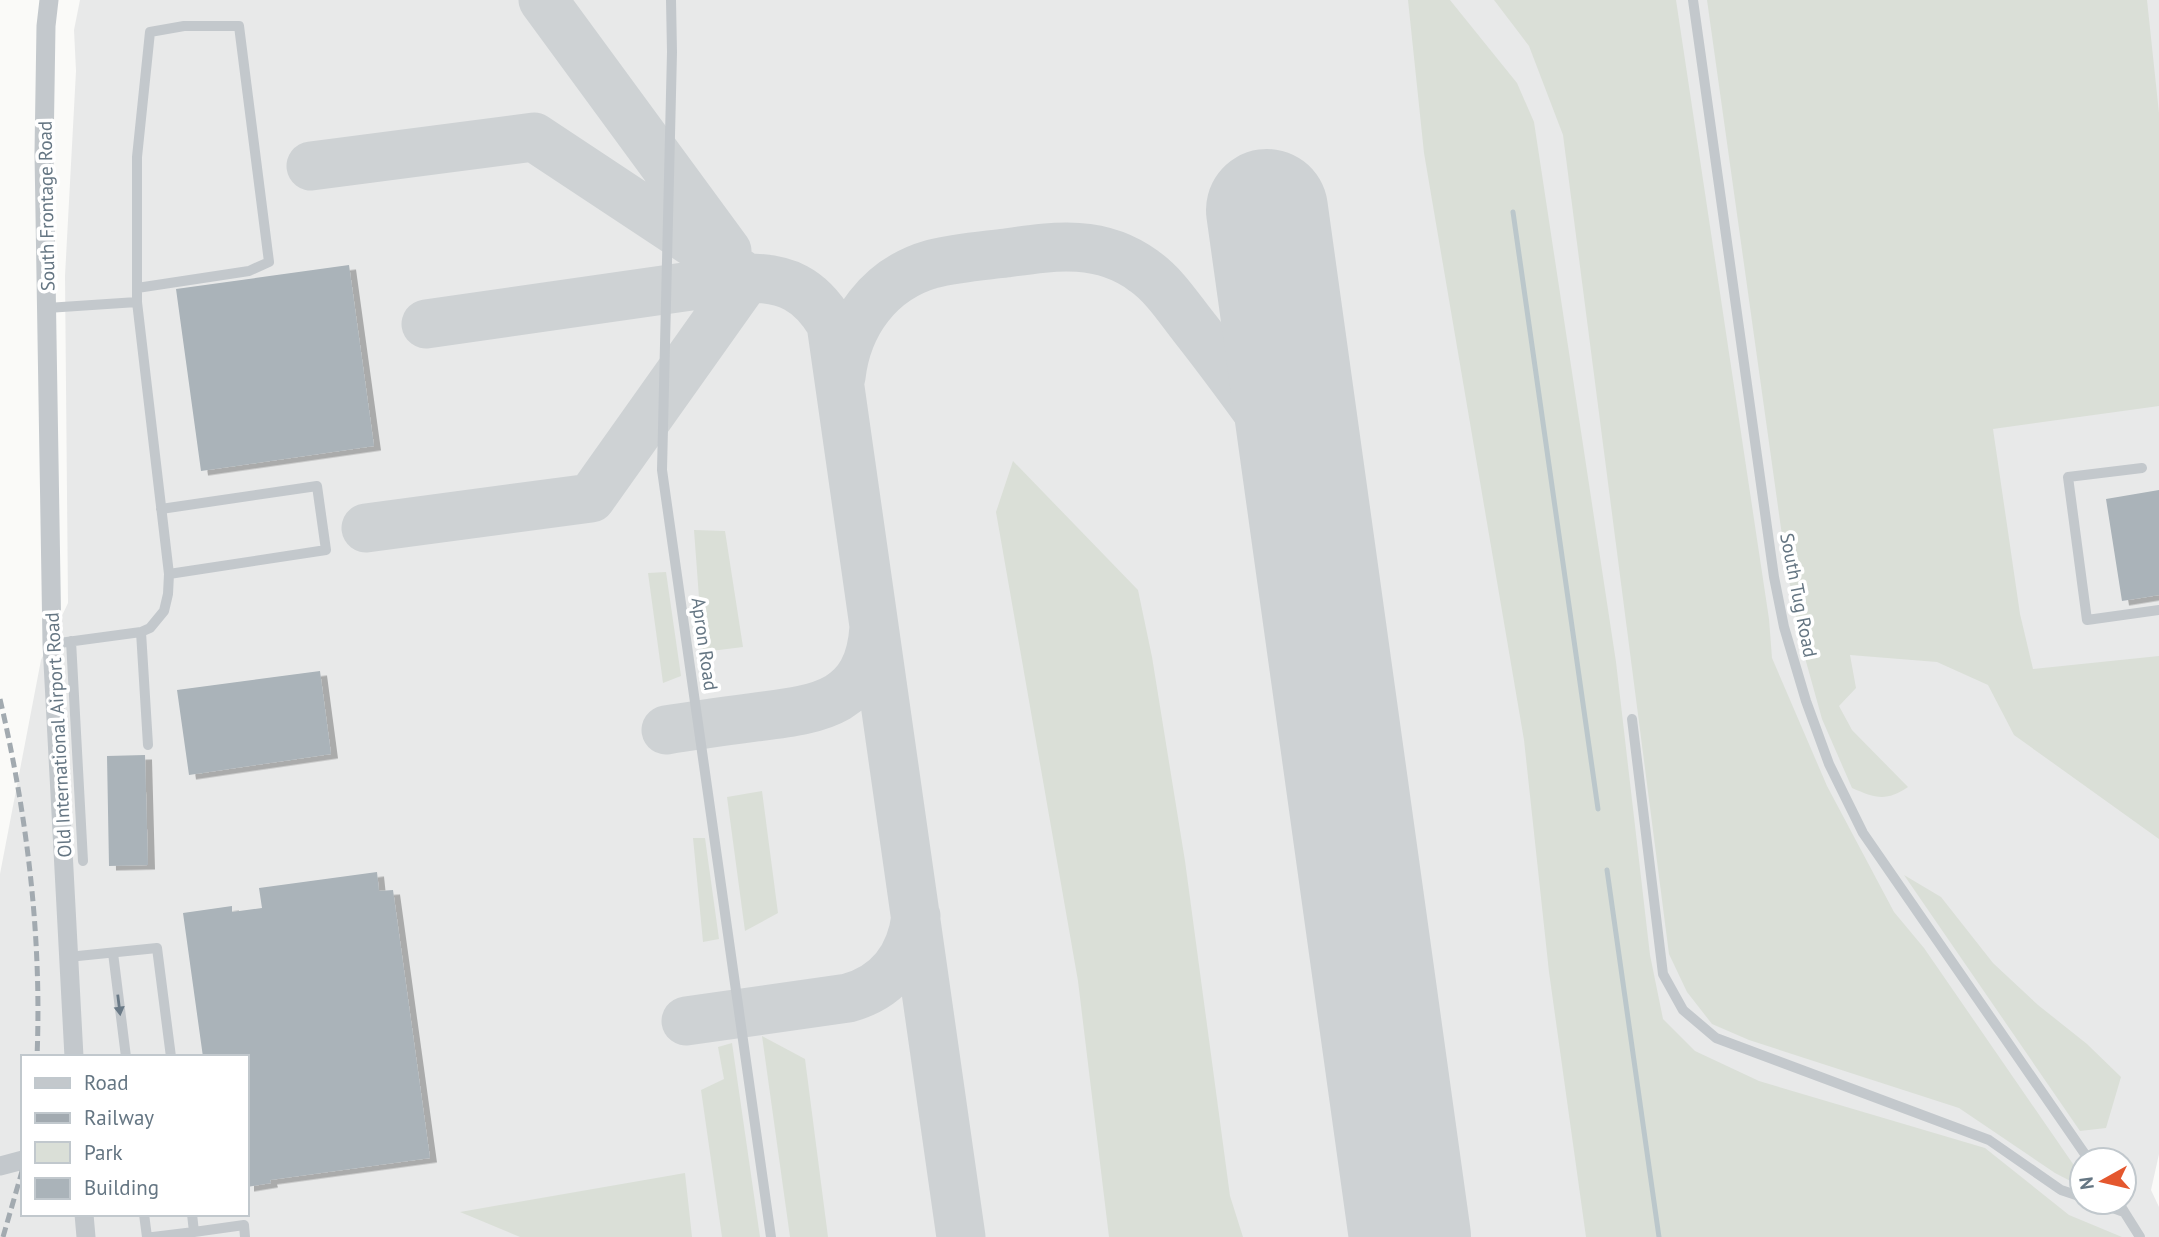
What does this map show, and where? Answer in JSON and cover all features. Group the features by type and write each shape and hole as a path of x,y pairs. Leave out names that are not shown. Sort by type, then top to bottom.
{"street":[{"name":"South Frontage Road","path":"49,0 46,26 44,153 49,413"},
{"name":"Old International Airport Road","path":"49,413 62,642 68,957 74,1055"},
{"path":"0,1166 21,1161"},
{"path":"84,1216 86,1237"}],"lane":[{"name":"Apron Road","path":"670,0 672,52 662,470 772,1237"},
{"name":"South Tug Road","path":"1693,0 1774,577 1784,627 1806,701 1829,764 1863,833 2079,1146"},
{"path":"83,862 62,642 141,632 155,624 164,611 168,594 169,574 137,302 137,157 150,32 184,26 239,26 269,262 249,271 138,288"},
{"path":"47,308 137,302"},
{"path":"2142,468 2068,477 2087,620 2159,610"},
{"path":"161,509 317,486 326,550 169,574"},
{"path":"141,632 148,746"},
{"path":"1632,719 1663,974 1683,1010 1716,1038 1989,1140 2068,1192"},
{"path":"68,957 157,948 171,1055"},
{"path":"113,953 125,1055"},
{"path":"144,1216 147,1237"},
{"path":"192,1216 194,1232"},
{"path":"2127,1216 2140,1237"},
{"path":"153,1237 244,1225 245,1237"}],"shaded area":[{"path":"80,0 2159,0 2159,1154 2151,1190 2159,1207 2159,1237 0,1237 0,874 41,660 68,603 65,276 76,71 74,30"}],"green space":[{"path":"1408,0 1450,0 1517,83 1534,122 1616,662 1650,955 1663,1019 1695,1051 1759,1081 1985,1148 2068,1216 2122,1237 1586,1237 1549,972 1524,740 1424,153"},
{"path":"1494,0 1676,0 1769,619 1772,658 1827,786 1894,912 1924,948 2068,1157 2068,1180 1959,1108 1749,1040 1712,1024 1687,992 1669,954 1563,135 1529,46"},
{"path":"1707,0 2147,0 2159,113 2159,406 1993,429 2020,614 2033,669 2159,656 2159,839 2014,735 1988,685 1937,662 1850,655 1856,688 1839,706 1852,730 1908,787 1887,797 1852,788 1822,719 1802,647 1786,564"},
{"path":"1013,461 1138,590 1152,657 1185,861 1230,1196 1243,1237 1109,1237 1078,981 996,512"},
{"path":"694,530 725,531 743,647 703,652"},
{"path":"666,572 681,676 663,683 648,573"},
{"path":"762,791 778,913 745,931 727,797"},
{"path":"693,838 705,838 719,939 703,942"},
{"path":"1904,875 1941,897 1993,963 2121,1077 2106,1128 2080,1131"},
{"path":"762,1036 805,1059 828,1237 790,1237"},
{"path":"732,1043 760,1237 722,1237 701,1090 724,1079 718,1047"},
{"path":"685,1173 692,1237 520,1237 460,1212"}],"building":[{"path":"349,265 374,446 201,471 176,289"},
{"path":"2159,490 2159,595 2122,601 2106,499"},
{"path":"320,671 331,754 189,775 177,690"},
{"path":"145,755 148,865 109,866 107,756"},
{"path":"377,872 379,891 393,890 430,1158 270,1180 271,1183 248,1187 248,1055 203,1055 183,913 232,906 232,912 262,908 259,888"}],"waterway":[{"path":"1513,212 1598,809"},
{"path":"1607,870 1659,1237"}],"taxiway":[{"path":"543,0 727,251"},
{"path":"311,166 534,137 747,278"},
{"path":"841,377 844,358 858,322 881,292 913,271 950,260 1024,250 1060,247 1094,249 1128,261 1144,271 1164,290 1235,380 1301,472"},
{"path":"426,324 747,278 774,280 796,288 814,302 831,324 961,1237"},
{"path":"366,528 591,498 747,278"},
{"path":"666,730 800,710 837,698 851,687 862,672 870,653 874,627"},
{"path":"686,1021 848,998 862,993 886,978 896,968 909,945 916,916"}],"runway":[{"path":"1267,210 1410,1237"}],"railway":[{"path":"0,699 18,787 35,922 37,1055"},
{"path":"3,1237 21,1175"}]}
